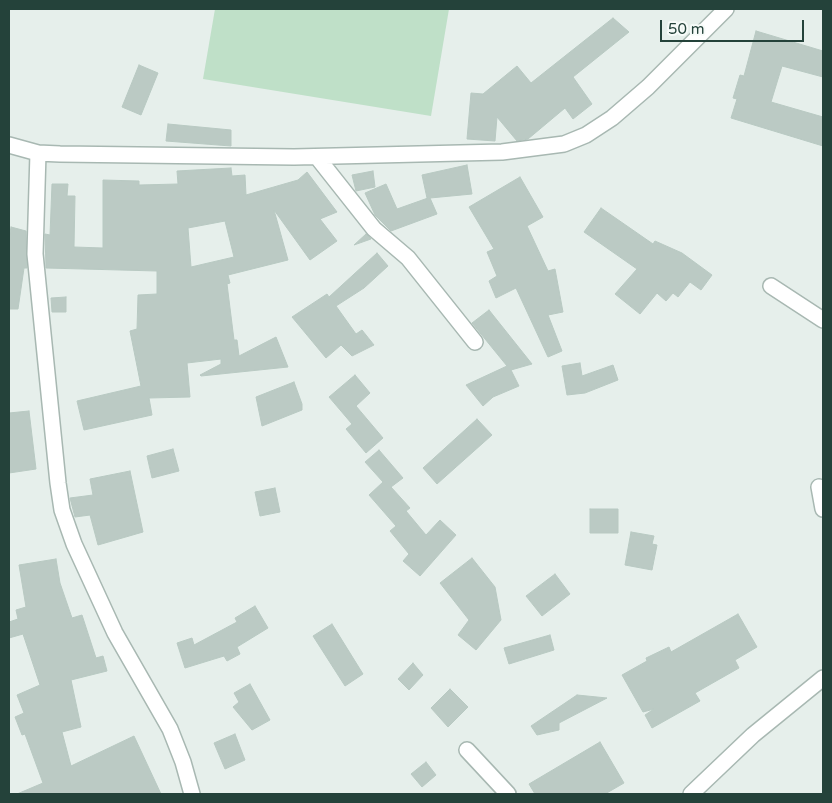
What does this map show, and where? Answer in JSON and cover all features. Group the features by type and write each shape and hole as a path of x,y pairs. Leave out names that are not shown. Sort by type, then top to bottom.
{"street":[{"path":"9,145 38,153 317,157 502,152 564,144 586,135 612,118 648,87 726,9"},
{"path":"38,153 36,254 62,510 74,544 115,633 170,729 183,762 192,794"},
{"path":"317,157 374,229 408,258 475,342"},
{"path":"771,286 823,320"},
{"path":"819,487 823,509"},
{"path":"690,794 753,735 823,678"},
{"path":"467,750 508,794"}],"green space":[{"path":"215,9 449,9 431,116 203,79"}],"building":[{"path":"613,18 629,32 573,77 592,104 573,119 565,108 528,139 517,141 497,117 495,141 467,139 471,93 483,94 517,66 531,83"},
{"path":"756,31 823,51 823,77 782,66 771,102 823,117 823,146 731,118 737,99 733,98 740,75 744,76"},
{"path":"139,65 158,73 141,115 122,107"},
{"path":"168,124 231,130 231,146 166,141"},
{"path":"467,165 472,194 430,198 437,214 391,231 375,215 365,193 386,184 397,209 428,198 422,175"},
{"path":"231,168 232,176 245,175 246,195 298,180 307,172 337,212 320,219 337,241 310,260 274,210 288,260 228,275 230,283 227,284 234,340 237,340 239,356 276,337 288,367 201,376 221,364 221,359 187,363 190,397 149,398 152,415 84,430 77,401 141,386 130,331 137,329 138,295 157,294 157,271 46,268 45,234 50,235 52,184 68,184 67,196 75,196 74,247 103,248 103,180 139,181 139,185 178,184 177,171","holes":["225,221 234,257 191,267 188,228"]},
{"path":"373,171 375,187 356,191 352,175"},
{"path":"520,177 543,217 527,226 548,271 555,269 563,312 548,315 562,351 548,357 516,288 496,298 489,281 497,276 487,252 494,249 469,207"},
{"path":"601,208 653,244 655,241 682,253 712,275 701,290 690,282 678,297 673,293 666,301 657,293 640,314 615,294 637,269 584,232"},
{"path":"11,227 26,231 27,268 24,268 18,309 9,309 9,238"},
{"path":"366,234 371,239 354,245"},
{"path":"377,253 388,266 364,288 336,306 356,334 362,330 374,345 352,356 341,345 326,358 292,317 327,294 329,297"},
{"path":"66,297 66,312 52,312 51,298"},
{"path":"489,310 532,364 511,370 519,386 493,397 483,406 466,385 507,366 472,323"},
{"path":"580,363 582,376 613,365 618,380 585,393 567,395 562,366"},
{"path":"355,375 370,393 356,406 383,438 366,453 346,429 352,424 329,397"},
{"path":"294,382 302,404 302,410 262,426 256,397"},
{"path":"29,411 36,469 9,473 9,413"},
{"path":"477,419 492,435 437,484 423,468"},
{"path":"173,449 179,471 152,478 147,456"},
{"path":"379,450 403,478 391,487 410,508 406,511 426,535 440,520 456,535 420,576 403,561 409,554 390,531 396,526 369,495 383,482 365,462"},
{"path":"130,471 143,532 98,545 90,515 75,517 70,498 93,495 90,479"},
{"path":"275,488 280,512 260,516 255,492"},
{"path":"590,509 618,509 618,533 590,533"},
{"path":"631,532 654,536 652,544 657,545 652,570 625,565"},
{"path":"472,558 495,587 501,620 476,650 458,635 469,620 440,583"},
{"path":"56,559 60,583 72,618 82,615 96,658 103,656 107,671 71,680 81,727 62,732 71,766 134,736 161,794 17,794 43,783 25,734 22,735 15,717 24,713 17,695 40,685 23,634 9,638 9,622 18,619 16,610 26,607 19,565"},
{"path":"555,574 570,594 542,616 526,596"},
{"path":"255,606 268,628 237,647 240,654 227,661 224,656 185,668 177,643 192,638 194,645 237,622 235,618"},
{"path":"738,614 757,647 735,660 739,668 695,693 700,701 652,728 645,715 654,709 643,712 622,675 647,661 646,658 669,647 671,652"},
{"path":"332,624 363,674 345,686 313,636"},
{"path":"550,635 554,650 509,664 504,648"},
{"path":"413,663 423,675 409,690 398,679"},
{"path":"250,684 270,720 252,730 233,707 239,702 234,693"},
{"path":"450,689 468,707 448,727 431,708"},
{"path":"577,695 607,698 559,723 559,730 537,735 531,726"},
{"path":"235,734 245,760 225,769 214,743"},
{"path":"600,742 624,783 605,794 535,794 529,784"},
{"path":"426,762 436,775 422,787 411,774"}]}
